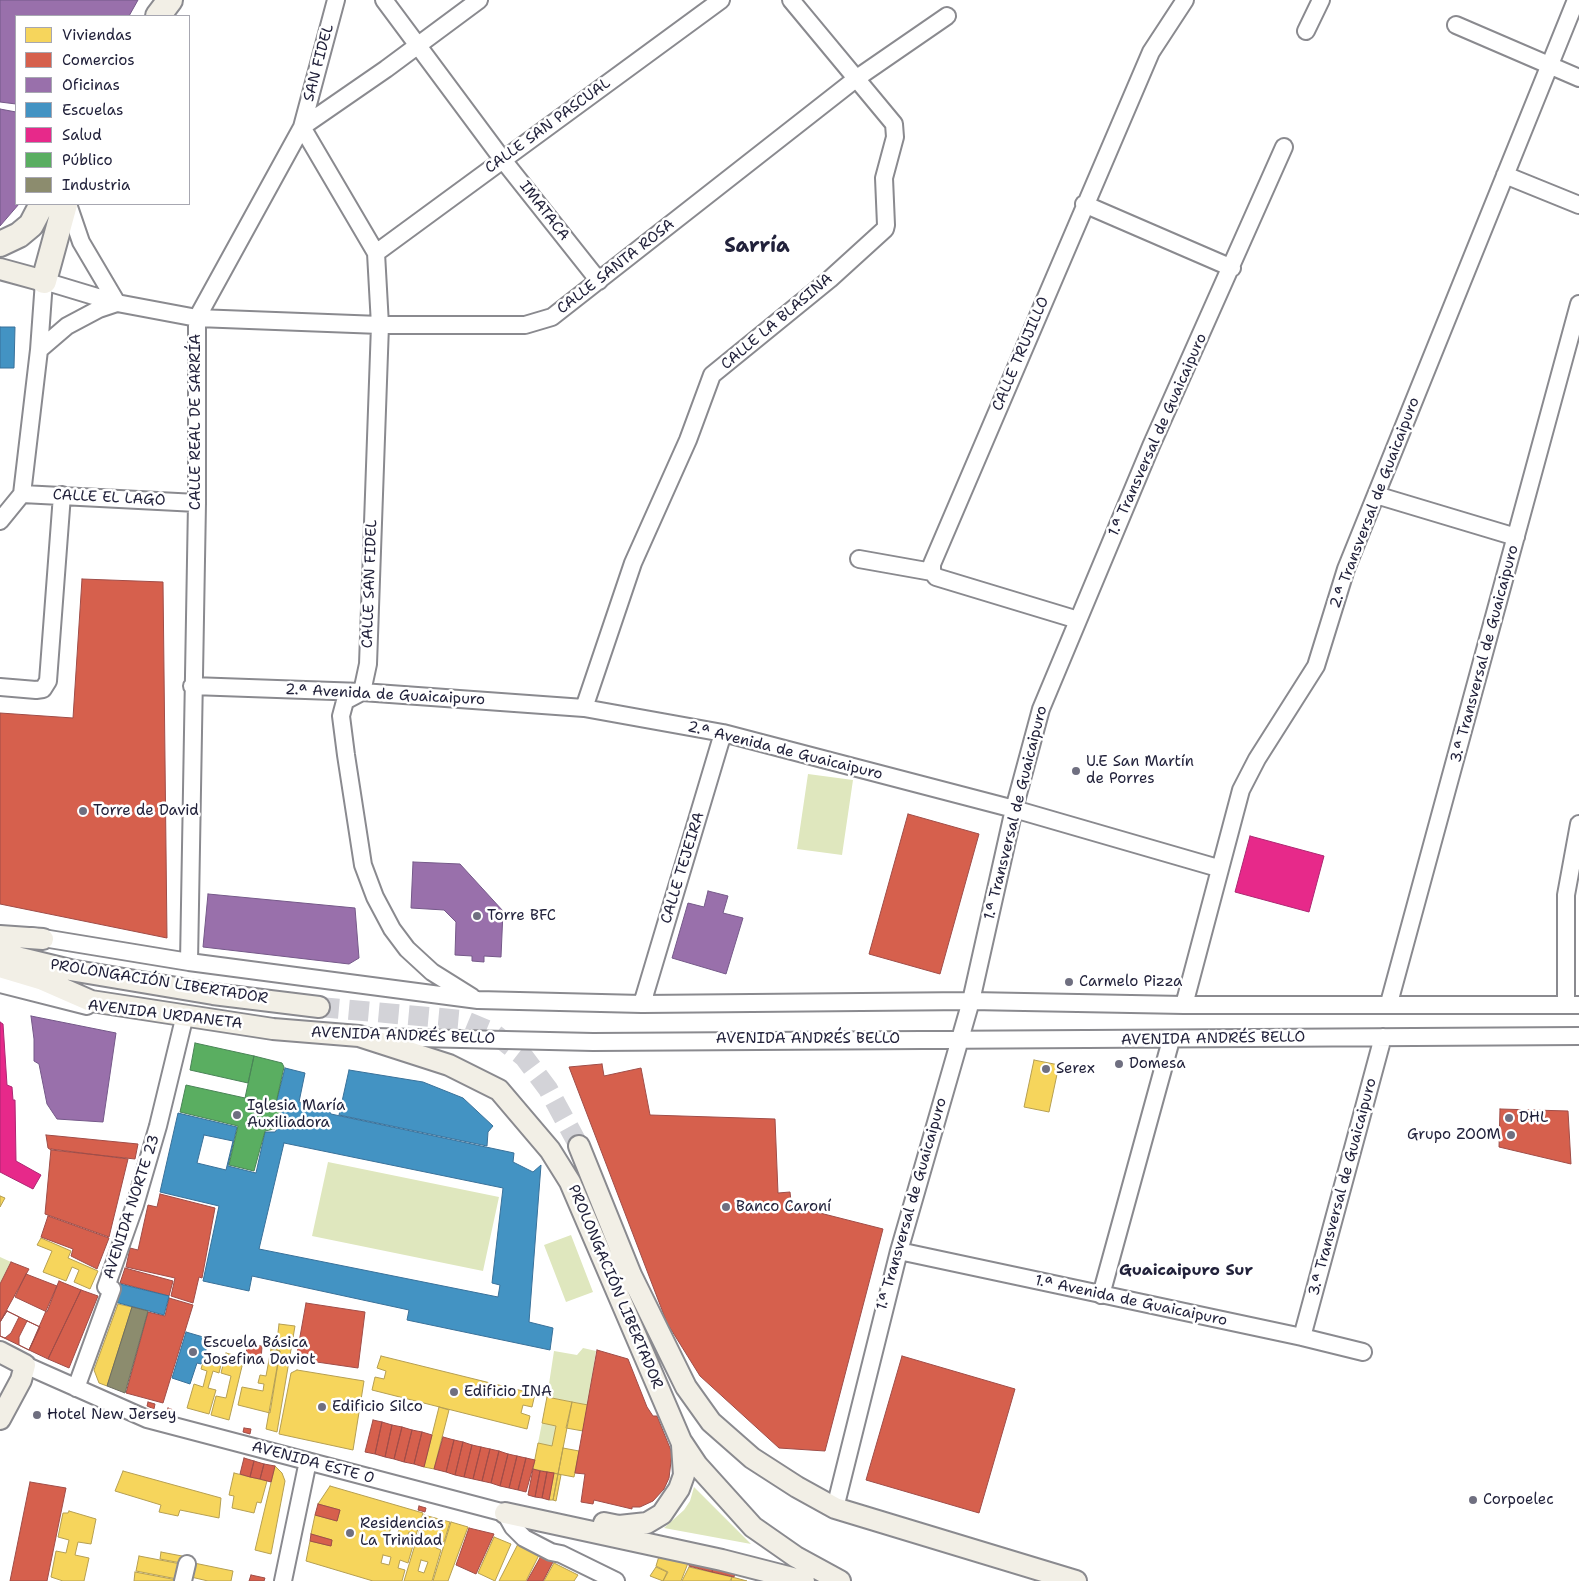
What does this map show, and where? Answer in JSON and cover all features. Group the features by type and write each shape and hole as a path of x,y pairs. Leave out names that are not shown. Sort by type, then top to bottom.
{"highway":[{"path":"159,15 170,0"},
{"path":"163,15 170,0"},
{"path":"0,244 19,235 31,225 41,205"},
{"path":"44,281 67,205"}],"main road":[{"path":"0,269 44,281"},
{"path":"0,936 44,939"},
{"name":"PROLONGACIÓN LIBERTADOR","path":"0,953 70,970 137,979 213,994 319,1006"},
{"name":"AVENIDA ANDRÉS BELLO","path":"0,967 43,980 91,1001 273,1029 359,1036"},
{"name":"PROLONGACIÓN LIBERTADOR","path":"359,1036 449,1065 499,1090 550,1150 570,1182 681,1441 697,1465 753,1527 796,1557 840,1581"},
{"name":"PROLONGACIÓN LIBERTADOR","path":"579,1146 631,1275 686,1387 711,1422 752,1458 797,1487 835,1508 1076,1581"},
{"name":"AVENIDA ESTE 0","path":"0,1352 25,1365"},
{"path":"0,1419 21,1380 25,1365"},
{"path":"505,1513 515,1508 526,1508 619,1526 647,1523 662,1514 680,1489 684,1475 681,1441"},
{"path":"505,1513 713,1558 804,1581"}],"street":[{"name":"SAN FIDEL","path":"302,127 336,0"},
{"name":"IMATACA","path":"384,0 419,44 503,160 599,281"},
{"name":"CALLE REAL DE SARRÍA","path":"189,962 197,318 302,127 479,0"},
{"name":"CALLE SAN PASCUAL","path":"376,253 721,0"},
{"name":"CALLE LA BLASINA","path":"584,708 633,563 688,440 712,376 830,279 885,229 887,220 884,178 896,130 894,124 792,0"},
{"name":"CALLE TRUJILLO","path":"932,572 932,564 1084,204 1151,52 1185,0"},
{"path":"1306,31 1321,0"},
{"name":"2.ª Transversal de Guaicaipuro","path":"1184,1005 1218,868 1244,782 1316,666 1342,580 1576,0"},
{"name":"CALLE SANTA ROSA","path":"44,281 117,303 197,318 380,325 525,325 552,317 857,78 947,16"},
{"path":"1456,25 1579,78"},
{"name":"CALLE SAN FIDEL","path":"302,127 376,253 380,325 368,664 362,692"},
{"name":"1.ª Transversal de Guaicaipuro","path":"835,1508 898,1251 971,1001 1014,810 1041,708 1152,446 1284,147"},
{"path":"1505,175 1579,205"},
{"path":"1084,204 1232,268"},
{"path":"39,350 67,326 83,316 117,303 81,242 67,205"},
{"path":"0,521 22,494 39,350 44,281"},
{"name":"3.ª Transversal de Guaicaipuro","path":"1389,1003 1579,304"},
{"name":"CALLE EL LAGO","path":"22,494 196,503"},
{"path":"0,686 36,690 43,689 48,681 62,495"},
{"path":"1376,495 1516,537"},
{"path":"859,559 932,572 936,577 1078,620"},
{"name":"2.ª Avenida de Guaicaipuro","path":"192,686 362,692 584,708 723,733 1014,810 1218,868"},
{"path":"362,692 344,701 341,716 363,865 375,897 392,929 407,949 432,972 478,1000"},
{"name":"CALLE TEJEIRA","path":"642,1004 723,733"},
{"path":"0,929 44,939 189,962 478,1000 642,1004 971,1001 1184,1005 1573,1004 1566,895 1579,824"},
{"name":"AVENIDA URDANETA","path":"0,984 113,1011 273,1029"},
{"name":"AVENIDA NORTE 23","path":"76,1388 112,1289 106,1287 155,1135 184,1020"},
{"name":"AVENIDA ANDRÉS BELLO","path":"359,1036 594,1042 959,1039 1171,1040 1579,1036"},
{"name":"3.ª Transversal de Guaicaipuro","path":"1302,1337 1383,1037"},
{"path":"1101,1295 1171,1040"},
{"name":"1.ª Avenida de Guaicaipuro","path":"898,1251 1302,1337 1363,1352"},
{"name":"AVENIDA ESTE 0","path":"25,1365 147,1419 505,1513"},
{"path":"284,1581 308,1461"},
{"path":"505,1513 513,1527 524,1538 616,1581"},
{"path":"183,1581 187,1564"}],"green space":[{"path":"808,774 853,780 842,855 797,849"},
{"path":"328,1162 499,1197 483,1271 312,1236"},
{"path":"571,1235 593,1292 566,1302 544,1245"},
{"path":"0,1257 11,1262 0,1284"},
{"path":"583,1348 596,1351 588,1405 547,1397 554,1351 577,1355"},
{"path":"542,1423 556,1426 552,1446 538,1443"},
{"path":"694,1487 751,1544 664,1528 684,1510 690,1501"}],"building: Viviendas":[{"path":"1034,1060 1059,1065 1049,1112 1024,1107"},
{"path":"0,1196 5,1198 0,1207"},
{"path":"41,1238 71,1251 68,1258 98,1271 90,1289 74,1282 79,1270 72,1267 66,1281 43,1272 52,1251 37,1245"},
{"path":"118,1304 132,1307 107,1386 99,1383 94,1370"},
{"path":"279,1324 295,1326 277,1432 266,1429 280,1351 276,1350"},
{"path":"271,1349 280,1351 270,1413 238,1405 242,1387 263,1391 264,1384 258,1383 260,1375 266,1376"},
{"path":"206,1352 223,1357 219,1373 213,1371 208,1388 216,1390 209,1414 187,1408 194,1384 203,1387 207,1371 201,1369"},
{"path":"226,1353 244,1358 229,1420 211,1415 216,1396 226,1398 231,1376 221,1373"},
{"name":"Edificio INA","path":"381,1356 535,1394 532,1407 523,1405 521,1413 530,1416 527,1429 372,1390 375,1377 384,1379 386,1371 377,1368"},
{"name":"Edificio Silco","path":"297,1370 364,1381 353,1450 279,1434 291,1373"},
{"path":"547,1397 572,1402 558,1474 533,1469 538,1443 552,1446 556,1426 542,1423"},
{"path":"572,1402 588,1405 583,1431 566,1428"},
{"path":"439,1407 449,1410 434,1469 424,1467"},
{"path":"563,1448 579,1451 574,1477 558,1474"},
{"path":"275,1466 282,1473 285,1481 271,1554 255,1550"},
{"path":"123,1471 221,1498 219,1518 180,1510 178,1516 159,1512 161,1505 115,1491"},
{"path":"234,1473 267,1481 261,1503 257,1502 254,1513 232,1508 234,1496 229,1495"},
{"path":"554,1473 558,1474 553,1500 549,1500"},
{"path":"558,1474 561,1475 556,1501 553,1500"},
{"name":"Residencias La Trinidad","path":"330,1486 423,1513 416,1535 409,1532 406,1540 414,1542 408,1563 400,1560 398,1568 405,1570 402,1581 373,1581 306,1561 310,1541 331,1546 332,1540 311,1534 315,1515 337,1521 340,1510 318,1504","holes":["391,1527 399,1529 397,1537 389,1534","383,1555 391,1557 389,1565 381,1563"]},
{"path":"69,1511 96,1519 91,1544 78,1542 75,1555 89,1558 84,1581 63,1581 51,1577 56,1551 66,1553 69,1540 58,1537 63,1513 68,1513"},
{"path":"424,1515 450,1522 444,1542 427,1537 425,1540 437,1544 436,1548 441,1550 432,1581 404,1581","holes":["421,1560 428,1562 424,1573 418,1571"]},
{"path":"451,1522 468,1527 448,1581 433,1581"},
{"path":"494,1537 511,1544 495,1581 478,1573"},
{"path":"518,1544 539,1555 526,1581 499,1581"},
{"path":"161,1552 182,1556 181,1563 160,1559"},
{"path":"660,1553 690,1558 681,1581 663,1581 668,1572 656,1566"},
{"path":"139,1556 181,1564 177,1579 136,1571"},
{"path":"194,1563 233,1571 231,1581 208,1581 191,1577"},
{"path":"554,1563 578,1575 574,1581 544,1581"},
{"path":"656,1567 667,1572 663,1581 650,1576"},
{"path":"689,1567 732,1577 730,1581 682,1581"},
{"path":"135,1572 177,1580 177,1581 134,1581"},
{"path":"732,1577 747,1581 731,1581"}],"building: Comercios":[{"name":"Torre de David","path":"82,579 163,582 167,938 0,904 0,713 73,718"},
{"path":"908,814 979,834 940,974 869,954"},
{"path":"602,1064 604,1076 641,1068 650,1115 775,1119 778,1193 790,1192 792,1211 812,1211 883,1229 825,1451 779,1448 700,1376 667,1323 569,1067"},
{"path":"1500,1109 1568,1111 1571,1164 1499,1147"},
{"path":"46,1135 138,1144 135,1159 51,1150 48,1148"},
{"path":"51,1149 128,1159 109,1237 45,1214"},
{"path":"160,1194 215,1208 202,1278 199,1277 193,1303 171,1296 175,1278 126,1267 130,1248 138,1250 148,1205 157,1207"},
{"path":"48,1216 109,1238 97,1269 71,1256 73,1249 41,1237"},
{"path":"11,1262 29,1269 0,1322 0,1284"},
{"path":"125,1268 173,1281 169,1296 120,1283"},
{"path":"26,1274 57,1286 47,1312 15,1297"},
{"path":"59,1281 81,1290 48,1359 29,1350"},
{"path":"81,1290 98,1296 69,1368 48,1359"},
{"path":"169,1298 193,1305 163,1403 126,1393 148,1312 165,1316"},
{"path":"306,1303 365,1312 358,1368 296,1359"},
{"path":"7,1311 40,1327 29,1350 0,1336 0,1322"},
{"path":"7,1311 19,1317 11,1333 5,1338 0,1336 0,1322"},
{"path":"27,1321 40,1327 29,1350 19,1345 19,1337"},
{"path":"247,1345 262,1346 261,1361 246,1360"},
{"path":"597,1350 628,1359 647,1407 653,1416 657,1416 672,1453 669,1478 664,1489 653,1501 640,1507 632,1507 632,1509 594,1500 593,1504 581,1502 585,1474 575,1473"},
{"path":"902,1356 1015,1389 979,1513 866,1480"},
{"path":"148,1402 155,1404 154,1409 147,1406"},
{"path":"168,1408 176,1411 174,1415 167,1412"},
{"path":"373,1420 382,1422 375,1454 365,1452"},
{"path":"382,1422 392,1425 385,1457 375,1454"},
{"path":"392,1425 402,1427 394,1459 385,1457"},
{"path":"402,1427 412,1430 404,1462 394,1459"},
{"path":"244,1428 251,1429 250,1434 243,1432"},
{"path":"412,1430 422,1432 414,1464 404,1462"},
{"path":"422,1432 432,1435 424,1467 414,1464"},
{"path":"443,1437 454,1440 446,1472 434,1469"},
{"path":"454,1440 463,1442 455,1475 446,1472"},
{"path":"463,1442 472,1445 464,1477 455,1475"},
{"path":"472,1445 481,1447 473,1479 464,1477"},
{"path":"481,1447 490,1449 482,1481 473,1479"},
{"path":"490,1449 499,1451 491,1483 482,1481"},
{"path":"499,1451 508,1454 500,1486 491,1483"},
{"path":"508,1454 517,1456 509,1488 500,1486"},
{"path":"517,1456 526,1458 518,1490 509,1488"},
{"path":"244,1458 254,1461 250,1477 240,1474"},
{"path":"526,1458 535,1460 526,1492 518,1490"},
{"path":"254,1461 264,1464 260,1479 250,1477"},
{"path":"264,1464 275,1466 271,1482 260,1479"},
{"path":"533,1469 540,1471 535,1497 528,1495"},
{"path":"540,1471 547,1472 542,1498 535,1497"},
{"path":"547,1472 554,1473 549,1500 542,1498"},
{"path":"30,1482 66,1488 47,1581 10,1581"},
{"path":"318,1504 340,1510 337,1521 315,1515"},
{"path":"419,1506 426,1508 425,1512 418,1510"},
{"path":"469,1528 494,1534 476,1574 456,1565"},
{"path":"311,1534 332,1540 331,1546 310,1541"},
{"path":"541,1556 553,1562 543,1581 527,1581"},
{"path":"691,1558 714,1564 712,1572 689,1566"},
{"path":"714,1564 736,1570 734,1577 712,1572"},
{"path":"251,1575 265,1578 264,1581 249,1581"}],"building: Oficinas":[{"path":"0,0 138,0 130,15 15,15 15,104 0,102"},
{"path":"0,109 15,112 15,205 18,205 0,226"},
{"name":"Torre BFC","path":"413,862 460,864 503,911 501,957 484,956 484,962 472,961 472,956 455,955 456,922 444,910 411,908"},
{"path":"708,891 728,896 723,913 743,918 726,974 672,958 688,903 704,907"},
{"path":"208,894 355,908 359,958 349,964 203,947"},
{"path":"31,1016 116,1033 103,1122 57,1119 47,1104 39,1064 34,1061"}],"building: Escuelas":[{"path":"0,327 15,327 14,368 0,368"},
{"path":"285,1068 305,1073 299,1102 327,1108 331,1114 514,1153 513,1162 533,1172 541,1165 529,1322 553,1328 550,1350 407,1320 409,1310 252,1276 249,1291 203,1281 219,1206 160,1192 178,1113 237,1127 228,1166 256,1173 265,1132 275,1132 283,1121 280,1109 273,1105 276,1103","holes":["204,1135 233,1141 226,1170 197,1163","284,1143 503,1188 492,1283 500,1285 498,1297 259,1249"]},
{"path":"349,1070 423,1082 463,1098 493,1126 488,1132 487,1146 339,1115"},
{"path":"120,1284 169,1296 164,1315 115,1302"},
{"path":"186,1332 210,1339 201,1364 197,1363 190,1384 172,1378"}],"building: Salud":[{"path":"1250,836 1324,856 1309,912 1235,892"},
{"path":"0,1022 3,1024 7,1085 12,1087 13,1100 15,1100 16,1161 41,1175 33,1189 0,1172"}],"building: Público":[{"name":"Iglesia María Auxiliadora","path":"195,1043 254,1056 248,1083 190,1070"},
{"name":"Iglesia María Auxiliadora","path":"254,1056 282,1063 284,1067 276,1103 272,1105 281,1113 282,1121 278,1128 265,1131 254,1171 229,1165 238,1126 180,1112 186,1085 245,1098"}],"building: Industria":[{"path":"132,1307 148,1311 125,1393 107,1386"}],"tunnel":[{"path":"319,1007 463,1020 492,1032 524,1057 548,1089 579,1146"}],"place":[{"name":"U.E San Martín de Porres","path":"1076,771"},
{"name":"Torre de David","path":"83,811"},
{"name":"Torre BFC","path":"477,916"},
{"name":"Carmelo Pizza","path":"1069,982"},
{"name":"Domesa","path":"1119,1064"},
{"name":"Serex","path":"1046,1069"},
{"name":"Iglesia María Auxiliadora","path":"237,1115"},
{"name":"DHL","path":"1509,1118"},
{"name":"Grupo ZOOM","path":"1511,1135"},
{"name":"Banco Caroní","path":"726,1207"},
{"name":"Escuela Básica Josefina Daviot","path":"193,1352"},
{"name":"Edificio INA","path":"454,1392"},
{"name":"Edificio Silco","path":"322,1407"},
{"name":"Hotel New Jersey","path":"37,1415"},
{"name":"Corpoelec","path":"1473,1500"},
{"name":"Residencias La Trinidad","path":"350,1533"}],"district":[{"name":"Sarría","path":"757,247"},
{"name":"Guaicaipuro Sur","path":"1186,1271"}]}
